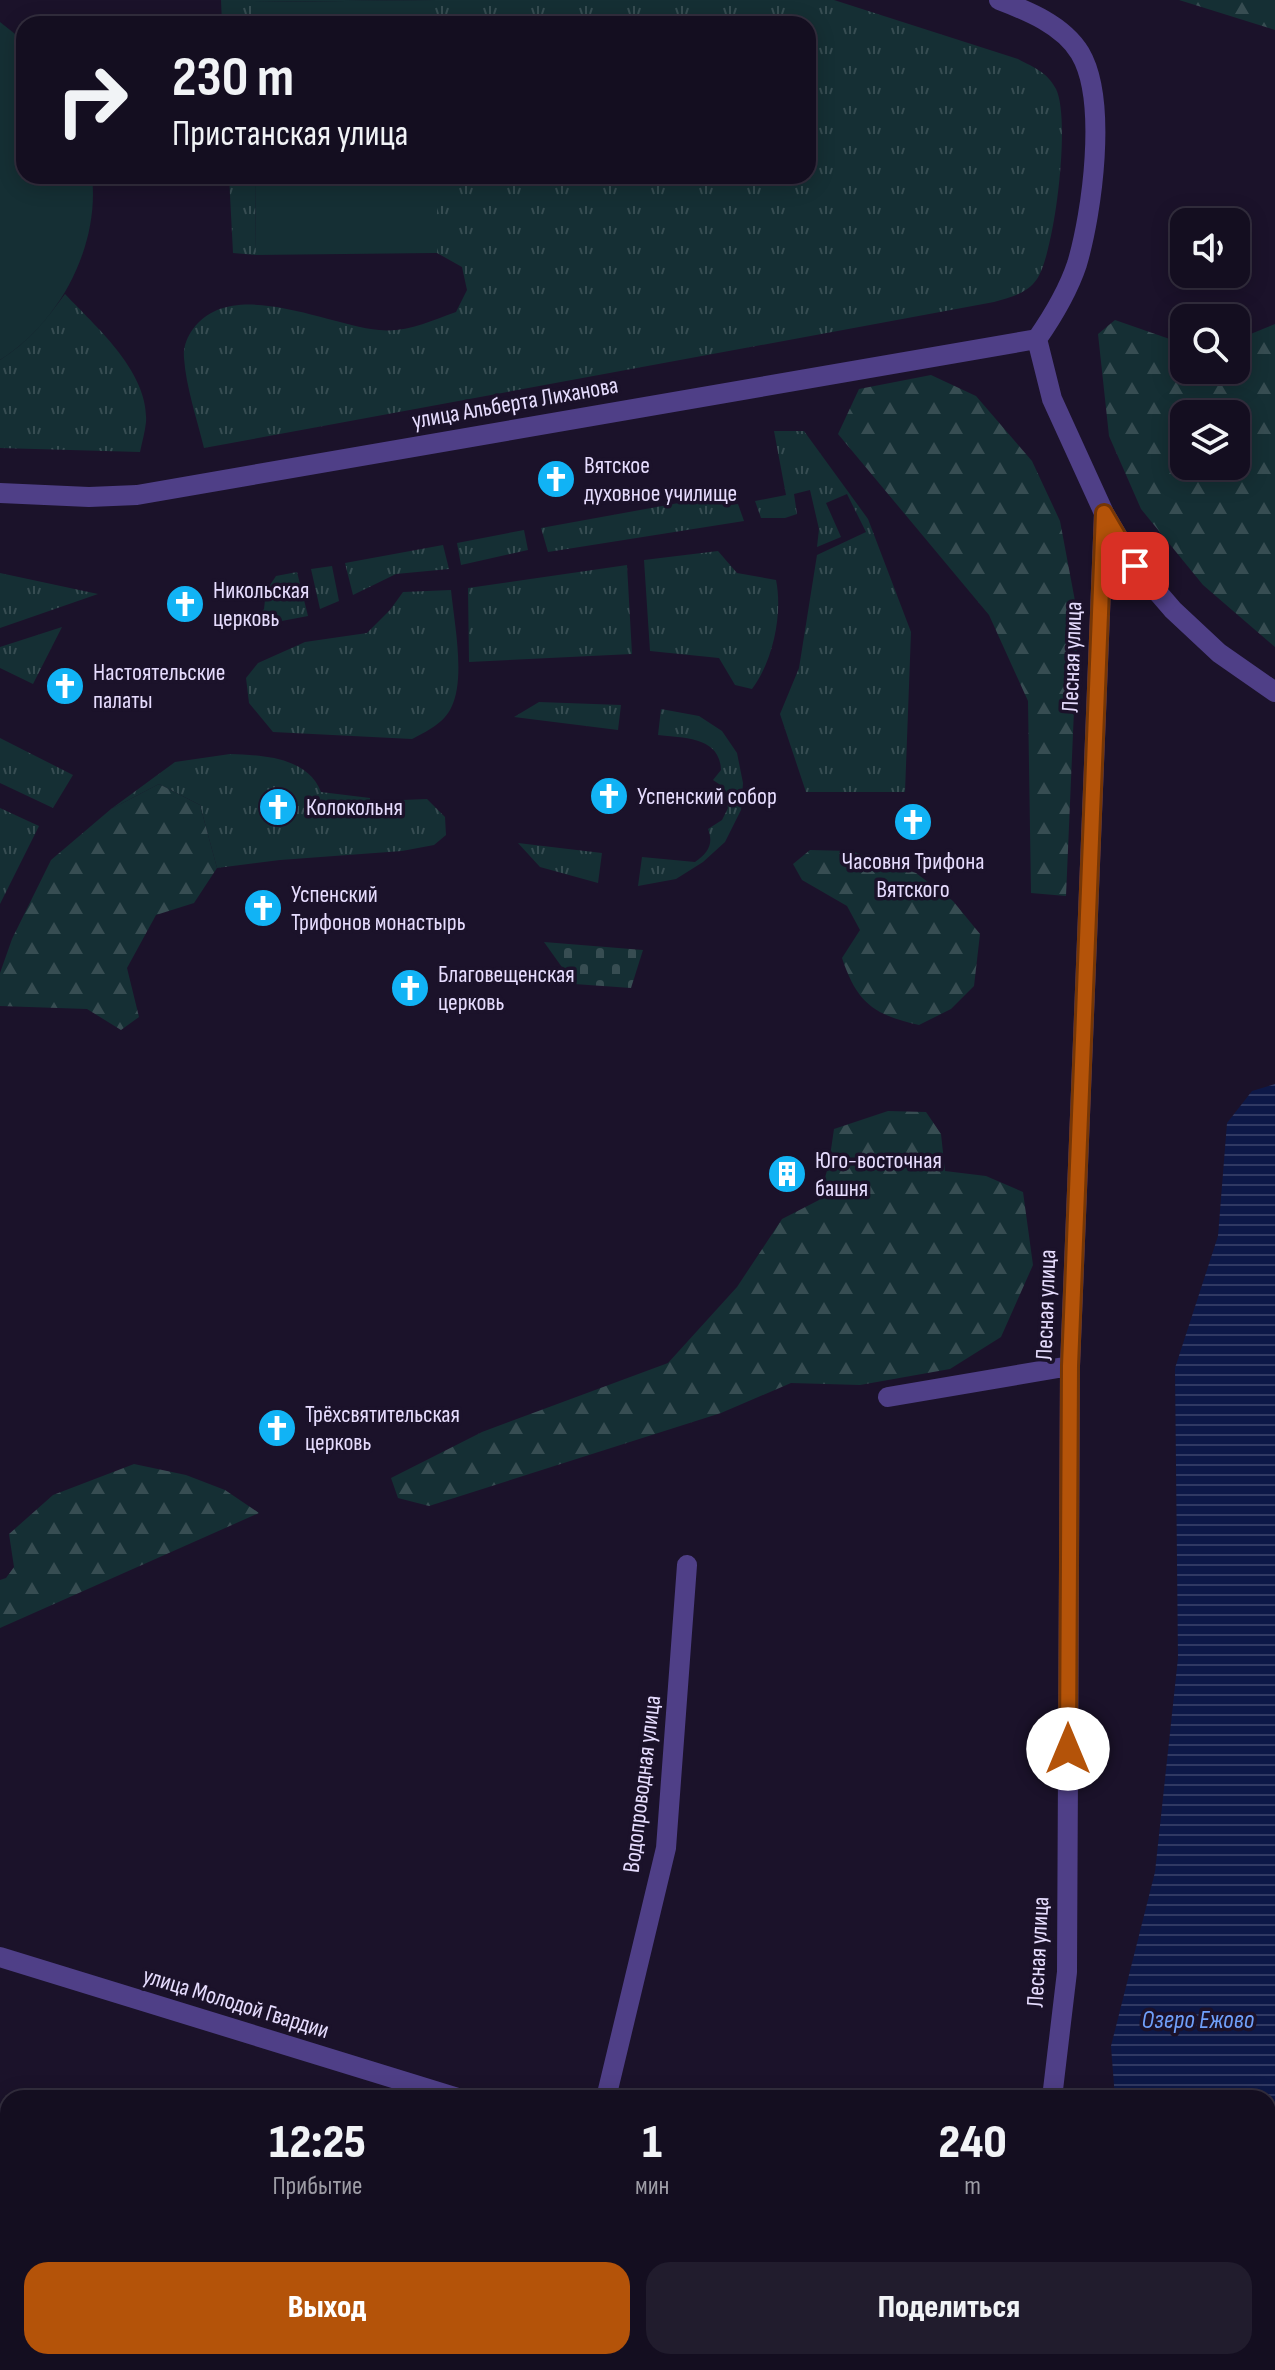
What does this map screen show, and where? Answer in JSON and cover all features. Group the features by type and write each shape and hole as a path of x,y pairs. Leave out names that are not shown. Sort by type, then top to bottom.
{"street":[{"path":"999,0 1033,13 1055,28 1079,52 1092,80 1092,186 1087,223 1076,266 1056,311 1037,339 1052,399 1104,513 1135,566 1173,610 1219,653 1275,692"},
{"name":"улица Альберта Лиханова","path":"0,493 89,497 137,495 1037,339"},
{"name":"Лесная улица","path":"1053,2090 1067,1972 1070,1366 1104,513"},
{"path":"888,1397 1070,1366"},
{"name":"Водопроводная улица","path":"608,2090 666,1848 687,1565"},
{"name":"улица Молодой Гвардии","path":"0,1957 432,2090"}],"green space":[{"path":"221,0 434,0 253,2 253,16 222,16"},
{"path":"434,0 834,0 1018,59 1049,78 1060,105 1059,185 1044,264 1037,279 1028,288 994,302 204,448 189,392 184,354 191,332 210,314 231,306 255,305 379,330 399,330 456,312 467,290 462,267 437,253 437,184 816,184 816,16 435,16"},
{"path":"435,0 435,16 253,16 253,2"},
{"path":"1179,0 1275,0 1275,30"},
{"path":"0,22 16,35 16,184 92,184 93,203 82,256 71,281 40,326 0,360"},
{"path":"229,184 255,184 256,255 233,253"},
{"path":"255,184 437,184 437,253 256,255"},
{"path":"65,294 118,352 139,386 145,403 146,422 140,452 0,448 0,360 36,330"},
{"path":"1115,320 1170,339 1170,384 1250,384 1250,334 1275,324 1275,647 1203,585 1141,509 1109,436 1098,334"},
{"path":"931,375 976,396 1032,461 1060,521 1078,617 1066,896 1031,893 1028,701 989,615 838,434 859,389"},
{"path":"774,431 804,431 868,519 911,632 905,792 806,792 780,714 799,668 817,555 866,532 847,494 826,503 841,537 817,547 819,529 810,490 794,494 797,514 785,518 761,518 755,501 786,495"},
{"path":"728,494 730,505 738,504 744,521 548,552 541,528"},
{"path":"524,530 528,550 461,565 457,543"},
{"path":"443,545 449,569 396,574 353,595 345,563"},
{"path":"718,551 737,573 776,580 777,622 771,651 752,689 735,685 719,658 650,651 644,560"},
{"path":"627,565 632,654 469,662 468,588"},
{"path":"332,566 339,601 320,609 311,569"},
{"path":"297,572 308,616 250,627 264,609 266,591 276,576"},
{"path":"0,573 98,594 0,628"},
{"path":"451,590 458,650 458,682 451,708 444,718 423,733 412,739 273,732 249,703 246,678 258,663 305,642 367,633 403,592"},
{"path":"62,627 33,684 0,668 0,647"},
{"path":"539,702 621,705 618,730 514,717"},
{"path":"661,709 699,716 722,731 737,753 743,783 741,810 725,842 703,862 676,879 638,886 642,857 695,862 700,859 710,844 708,829 722,820 728,808 722,786 713,780 721,770 715,751 699,741 658,735"},
{"path":"0,738 73,775 53,808 0,783"},
{"path":"230,754 283,760 306,771 321,792 370,798 370,816 401,818 402,800 427,799 445,817 446,835 434,845 402,851 217,868 200,805 159,784 111,809 175,762"},
{"path":"159,784 200,805 217,868 194,903 156,915 127,968 139,1017 121,1030 87,1009 0,1006 0,973 12,939 51,860 111,809"},
{"path":"0,808 39,826 0,904"},
{"path":"518,843 602,853 598,883 540,867"},
{"path":"810,850 851,851 916,873 953,901 980,934 974,986 951,1009 919,1025 890,1017 869,1005 854,986 842,958 860,930 847,906 802,880 793,864"},
{"path":"544,942 643,950 631,988 574,984"},
{"path":"888,1111 926,1112 941,1134 945,1171 986,1176 1023,1192 1033,1265 1001,1337 950,1369 860,1385 791,1383 721,1413 429,1506 398,1498 391,1478 482,1432 668,1363 737,1287 782,1219 819,1200 834,1129"},
{"path":"134,1464 186,1475 225,1490 259,1513 0,1628 0,1580 6,1578 14,1567 9,1534 53,1495"}],"water":[{"name":"Озеро Ежово","path":"1275,1084 1275,2090 1114,2090 1111,2046 1155,1872 1178,1658 1175,1368 1218,1236 1227,1123 1252,1091"}],"place":[{"name":"Вятское духовное училище","path":"556,479"},
{"name":"Никольская церковь","path":"185,604"},
{"name":"Настоятельские палаты","path":"65,686"},
{"name":"Успенский собор","path":"609,796"},
{"name":"Колокольня","path":"278,807"},
{"name":"Часовня Трифона Вятского","path":"913,822"},
{"name":"Успенский Трифонов монастырь","path":"263,908"},
{"name":"Благовещенская церковь","path":"410,988"},
{"name":"Юго-восточная башня","path":"787,1174"},
{"name":"Трёхсвятительская церковь","path":"277,1428"}],"route":[{"path":"1068,1749 1070,1366 1104,513 1135,566"}]}
